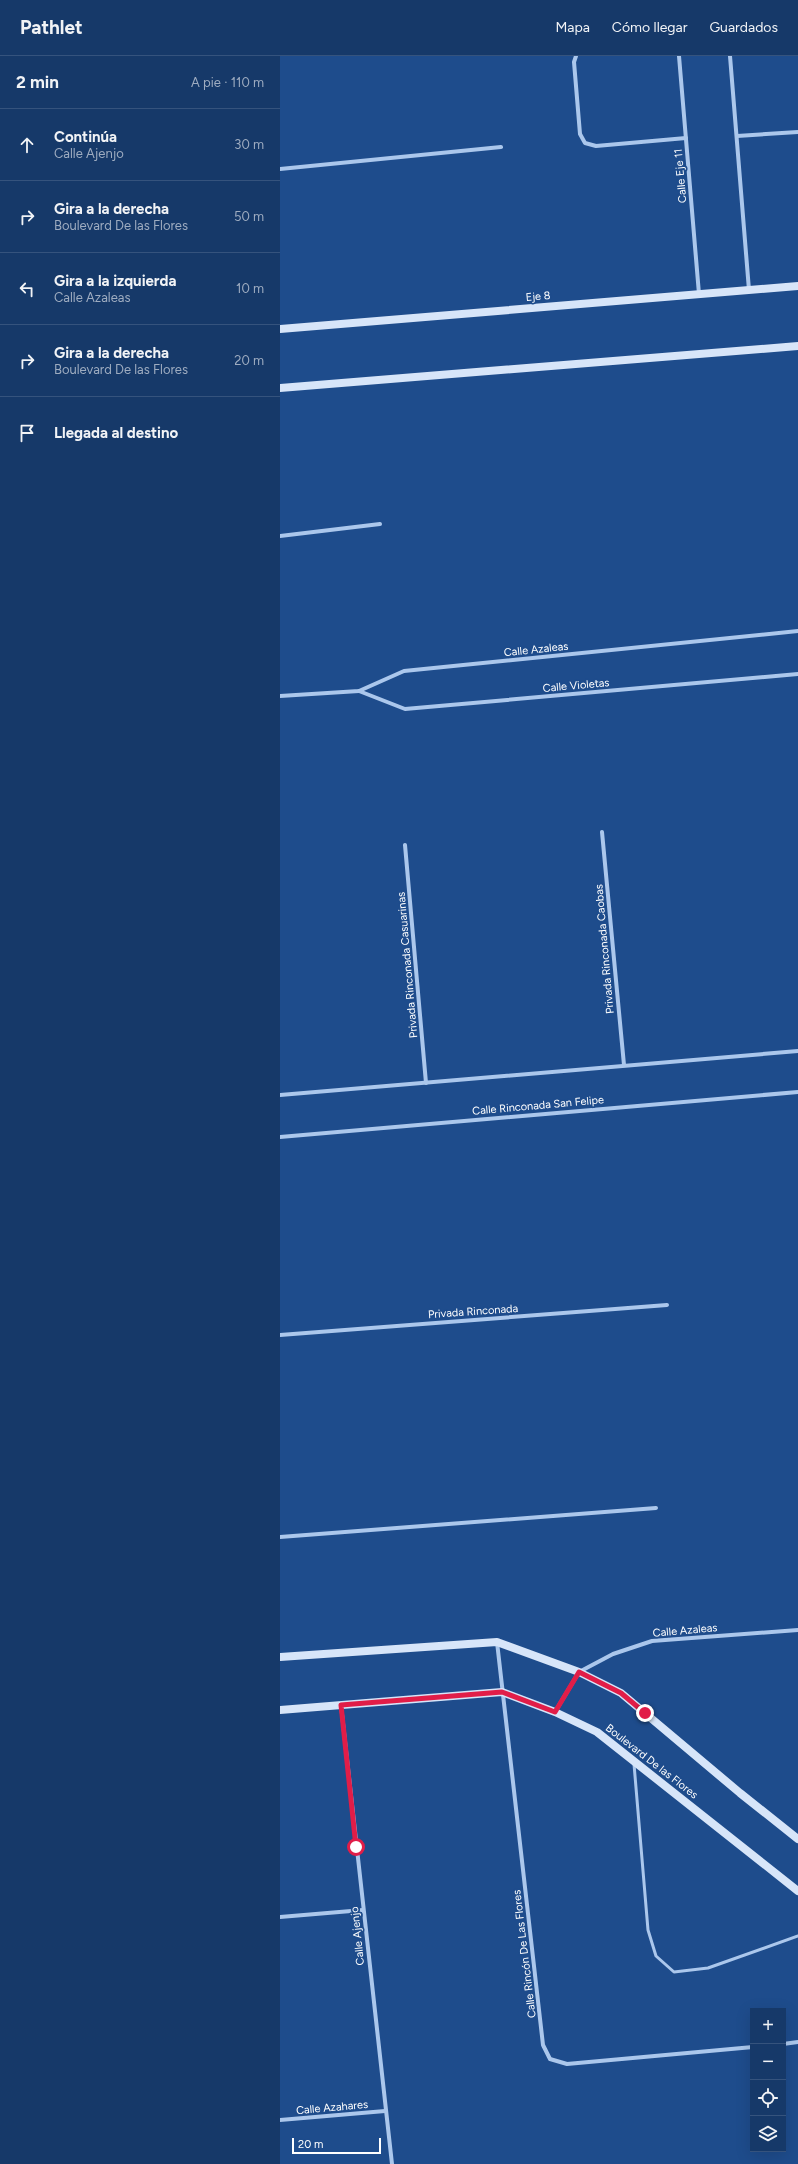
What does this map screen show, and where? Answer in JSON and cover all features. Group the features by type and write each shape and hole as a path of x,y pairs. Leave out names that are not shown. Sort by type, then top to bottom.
{"street":[{"path":"576,56 574,62 580,134 585,143 596,146 686,138"},
{"name":"Calle Eje 11","path":"679,56 699,294"},
{"path":"730,56 749,290"},
{"path":"737,136 798,132"},
{"path":"280,169 502,147"},
{"name":"Eje 8","path":"280,329 798,286"},
{"path":"280,388 798,346"},
{"path":"280,536 380,524"},
{"name":"Calle Azaleas","path":"280,696 359,691 404,671 798,631"},
{"name":"Calle Violetas","path":"359,691 405,709 798,674"},
{"name":"Privada Rinconada Caobas","path":"602,832 624,1065"},
{"name":"Privada Rinconada Casuarinas","path":"405,845 426,1083"},
{"path":"280,1095 798,1051"},
{"name":"Calle Rinconada San Felipe","path":"280,1137 798,1092"},
{"name":"Privada Rinconada","path":"280,1335 667,1305"},
{"path":"280,1537 656,1508"},
{"name":"Calle Azaleas","path":"579,1672 613,1654 652,1641 798,1630"},
{"path":"280,1657 497,1642 579,1672 621,1693 740,1793 798,1839"},
{"name":"Calle Rincón De Las Flores","path":"497,1642 543,2045 550,2059 567,2064 750,2047"},
{"path":"555,1712 579,1672"},
{"name":"Boulevard De las Flores","path":"280,1710 502,1692 555,1712 597,1732 798,1891"},
{"name":"Calle Ajenjo","path":"341,1705 392,2164"},
{"path":"280,1917 363,1910"},
{"path":"786,2044 798,2042"},
{"name":"Calle Azahares","path":"280,2120 385,2111"}],"lane":[{"path":"633,1760 648,1930 656,1956 674,1972 708,1968 798,1936"}],"route":[{"path":"356,1847 341,1705 502,1692 555,1712 579,1672 621,1693 645,1713"}]}
